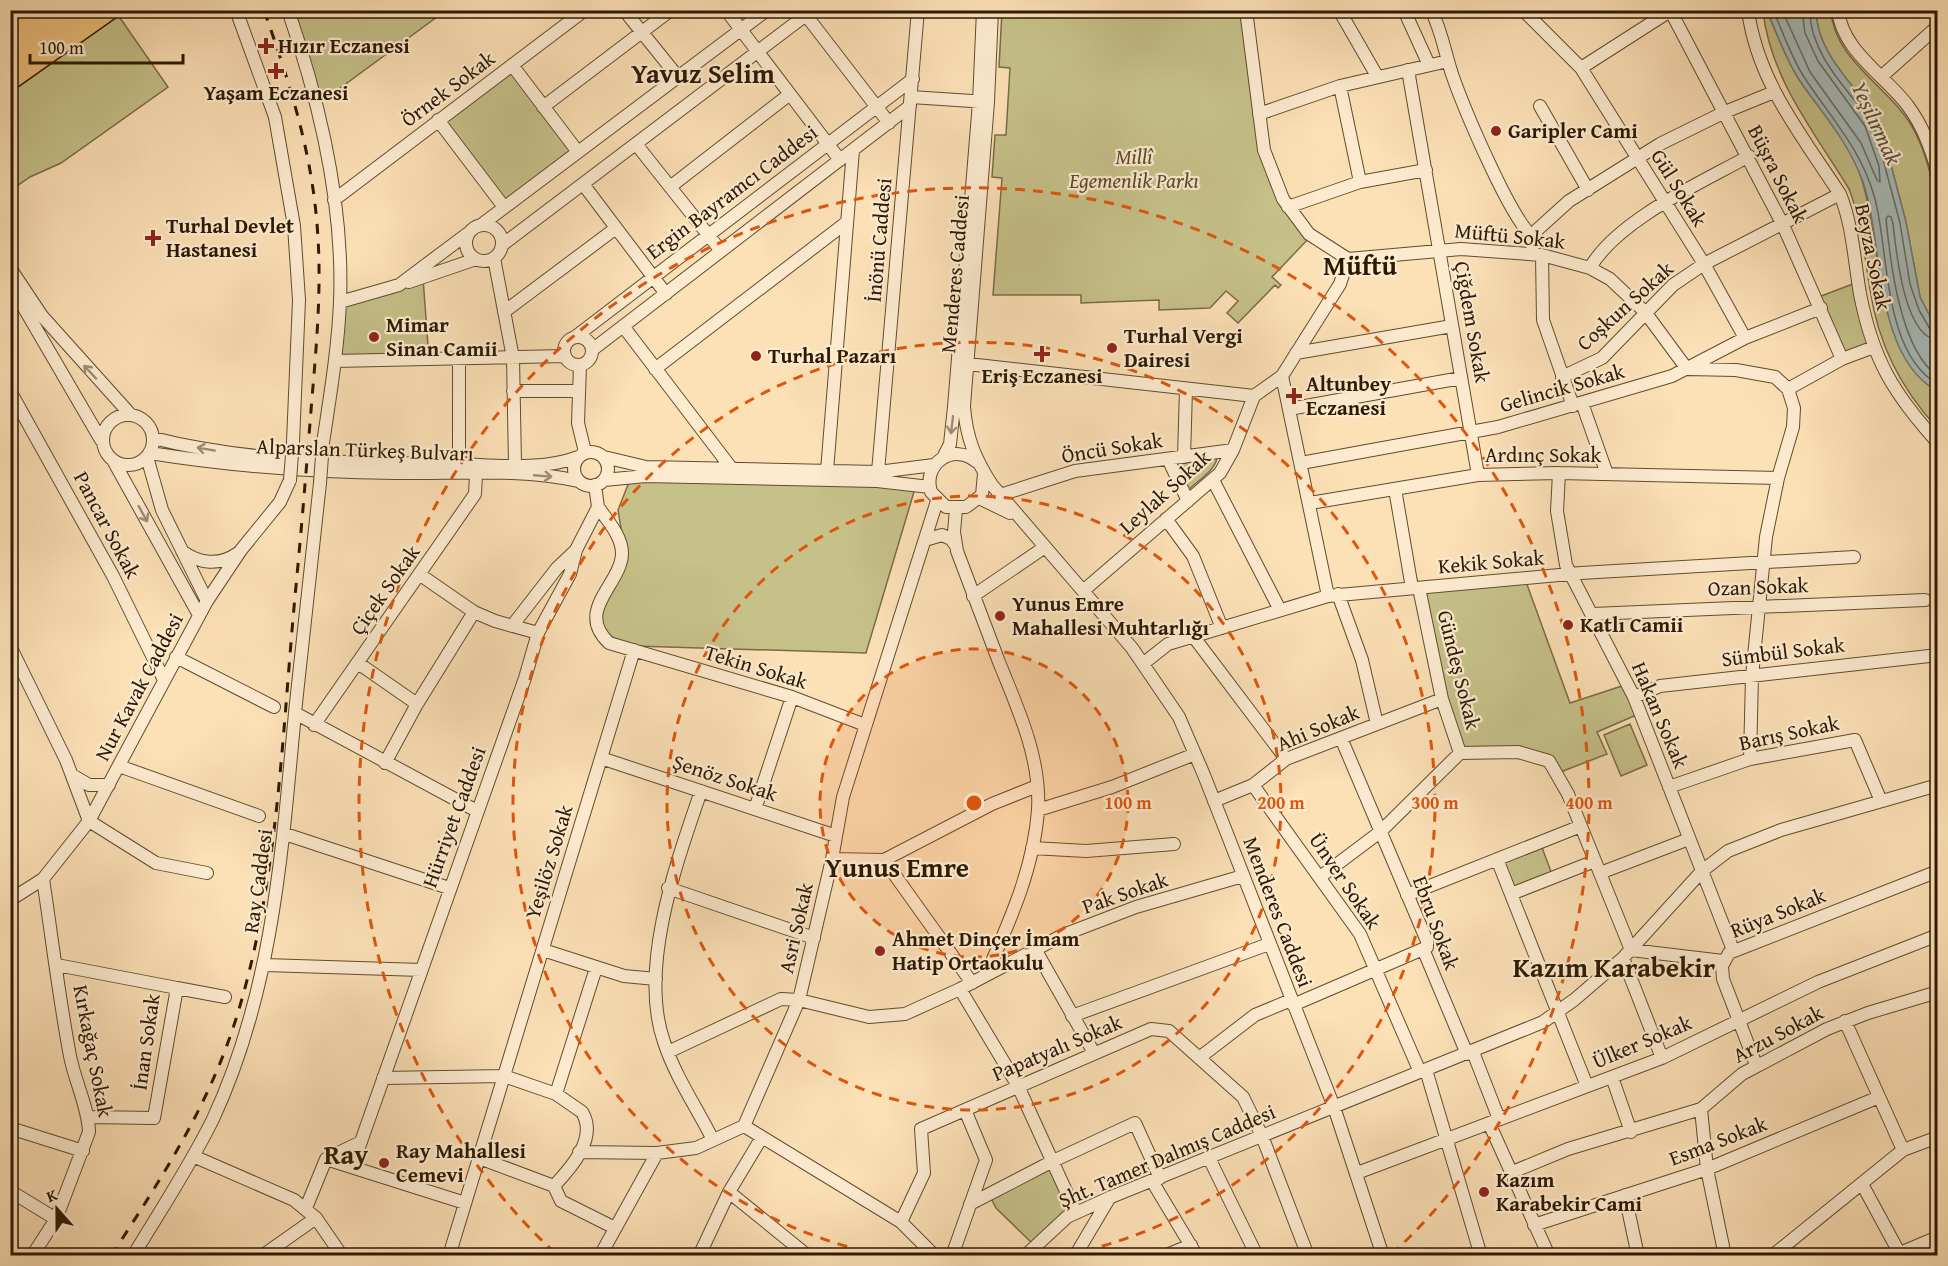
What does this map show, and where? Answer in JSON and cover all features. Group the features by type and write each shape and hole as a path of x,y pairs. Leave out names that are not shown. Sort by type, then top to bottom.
{"highway":[{"path":"10,35 45,10"},
{"path":"10,51 68,10"},
{"path":"10,67 91,10"},
{"path":"10,82 112,10"}],"street":[{"path":"236,10 274,117 296,242 299,300 292,459"},
{"name":"Ray Caddesi","path":"133,1256 193,1156 213,1118 232,1071 265,965 285,834 295,713 340,302 334,200 317,105 288,10"},
{"name":"Örnek Sokak","path":"334,200 585,10"},
{"path":"624,10 678,77"},
{"path":"543,107 671,10"},
{"path":"726,10 840,160"},
{"path":"399,285 767,10"},
{"name":"İnönü Caddesi","path":"878,472 918,10"},
{"name":"Menderes Caddesi","path":"983,10 983,102"},
{"name":"Menderes Caddesi","path":"944,456 951,436 963,364 992,10"},
{"path":"963,364 1254,396 1282,376 1340,284 1348,259 1308,234 1288,207 1268,165 1246,10"},
{"path":"1339,10 1377,76"},
{"path":"1404,10 1429,65"},
{"path":"1431,10 1461,98 1521,225 1534,238"},
{"name":"Gül Sokak","path":"1523,10 1581,68 1704,264 1745,338"},
{"name":"Beyza Sokak","path":"1748,10 1760,60 1774,92 1840,194 1851,228 1860,293 1874,347 1894,390 1938,443"},
{"path":"1838,10 1841,24 1850,43 1916,118 1928,143 1938,173"},
{"path":"1581,68 1670,11"},
{"name":"Büşra Sokak","path":"1670,11 1749,156 1783,225 1842,359"},
{"path":"340,302 476,259 487,261 494,258 502,245 758,52 804,13 889,123"},
{"path":"1881,77 1938,26"},
{"path":"1259,114 1340,86 1449,61"},
{"path":"512,65 578,152"},
{"name":"Çiğdem Sokak","path":"1408,70 1478,475"},
{"name":"Ergin Bayramcı Caddesi","path":"575,337 913,79"},
{"path":"1340,86 1360,182"},
{"path":"1607,474 1577,404 1562,377 1543,320 1534,238 1537,230 1551,215 1637,157 1725,112 1774,92"},
{"path":"670,187 790,94"},
{"path":"911,102 983,102"},
{"name":"Ergin Bayramcı Caddesi","path":"592,350 889,123 911,102"},
{"path":"1540,106 1588,190"},
{"path":"438,120 504,207"},
{"path":"636,144 721,251"},
{"path":"827,471 853,150"},
{"path":"1590,268 1608,242 1665,203 1749,156"},
{"path":"1288,207 1360,182 1426,170"},
{"path":"583,184 666,294"},
{"name":"Coşkun Sokak","path":"1562,377 1602,358 1673,285 1704,264 1840,194"},
{"path":"655,369 847,222"},
{"path":"481,225 495,228 502,245"},
{"path":"504,312 616,228"},
{"path":"467,234 466,249 476,259"},
{"name":"Müftü Sokak","path":"1348,259 1439,249 1536,255 1590,268 1610,279 1645,312 1687,369"},
{"path":"494,258 513,358 515,465"},
{"path":"10,268 42,316 130,414 144,420 153,438 148,455 155,492 180,550 207,602"},
{"path":"10,284 114,462 199,615"},
{"name":"Gelincik Sokak","path":"1301,463 1498,427 1672,376 1745,338 1821,308"},
{"path":"623,326 732,469"},
{"path":"1296,353 1452,326"},
{"path":"575,337 587,340 592,350 590,358 580,365 570,363 565,356 567,343 575,337"},
{"path":"1788,389 1842,359 1874,347"},
{"path":"335,361 565,356"},
{"path":"459,359 459,464"},
{"name":"Menderes Caddesi","path":"963,364 965,424 981,467 1000,495 1144,663 1179,717 1334,1107 1383,1256"},
{"path":"580,365 579,423 582,455 574,470 578,481 586,485 646,476 877,481 930,487"},
{"path":"1687,369 1736,370 1769,375 1781,380 1788,389 1794,408 1793,427 1778,478 1764,560 1761,607 1752,676 1750,759"},
{"path":"1282,376 1333,595 1362,660 1377,724"},
{"path":"1289,409 1461,378"},
{"path":"1184,457 1186,388"},
{"path":"513,392 579,390"},
{"name":"Pancar Sokak","path":"10,392 108,567 165,680"},
{"name":"Leylak Sokak","path":"1083,591 1213,480 1233,450 1254,396"},
{"path":"101,440 103,430 112,419 130,414"},
{"name":"Alparslan Türkeş Bulvarı","path":"153,438 212,450 348,463 515,465 561,462 582,455"},
{"name":"Öncü Sokak","path":"1000,495 1075,471 1233,450"},
{"path":"582,455 595,452 604,457 646,467 878,472 934,465"},
{"path":"964,454 981,467 985,486 979,498 971,505 956,509 937,501 930,487 929,478 934,465 944,456 964,454"},
{"path":"114,462 132,465 148,455"},
{"name":"Alparslan Türkeş Bulvarı","path":"148,455 348,472 536,476 578,481"},
{"path":"604,457 608,467 599,483 598,507 613,529 622,550 618,566 597,608 596,620 609,643 634,650"},
{"name":"Nur Kavak Caddesi","path":"10,900 44,879 90,821 199,615 241,550 280,501 290,480 292,459"},
{"path":"1168,459 1188,501"},
{"name":"Ardınç Sokak","path":"1310,503 1478,475 1559,473 1778,478"},
{"name":"Hakan Sokak","path":"1559,473 1557,511 1566,566 1593,614 1634,697 1733,950"},
{"name":"Çiçek Sokak","path":"315,725 475,494 476,474"},
{"path":"1213,480 1280,610"},
{"name":"Gündeş Sokak","path":"1395,489 1415,588 1442,699 1460,753 1518,752 1545,758 1557,771 1598,867 1662,1058"},
{"name":"Menderes Caddesi","path":"979,498 997,505 1023,522"},
{"name":"Asri Sokak","path":"744,1126 799,1000 832,859 843,797 937,501"},
{"name":"Hürriyet Caddesi","path":"352,1167 525,678 538,633 570,574 576,550 598,507"},
{"path":"956,509 954,532 956,546 973,596 1027,732 1037,786 1038,810 1032,848 1008,927 986,975"},
{"path":"1166,519 1192,556 1222,628"},
{"path":"925,540 942,535 951,539 956,546"},
{"path":"973,596 1045,547"},
{"path":"180,550 188,556 206,562 225,560 241,550"},
{"path":"512,626 556,568 576,550"},
{"name":"Kekik Sokak","path":"1144,663 1168,644 1333,595 1764,560 1854,557"},
{"path":"419,574 474,612 538,633"},
{"name":"Ozan Sokak","path":"1593,614 1925,600"},
{"path":"385,763 417,704 474,612"},
{"path":"1193,636 1286,759"},
{"path":"10,646 72,776 90,821 156,863 207,873"},
{"name":"Tekin Sokak","path":"634,650 792,697 865,725"},
{"name":"Yeşilöz Sokak","path":"449,1256 634,650"},
{"name":"Sümbül Sokak","path":"1634,697 1660,686 1938,655"},
{"path":"176,657 274,706"},
{"path":"358,663 417,704"},
{"path":"755,809 792,697"},
{"name":"Ahi Sokak","path":"1214,801 1254,785 1286,759 1442,699"},
{"path":"295,713 477,811"},
{"name":"Ebru Sokak","path":"1341,738 1427,941 1427,946 1423,950 1470,1053 1510,1173 1549,1256"},
{"name":"Barış Sokak","path":"1669,787 1750,759 1854,740 1881,801"},
{"path":"1320,877 1380,832 1460,753"},
{"path":"1038,810 1112,787 1195,754"},
{"name":"Şenöz Sokak","path":"601,758 836,836"},
{"path":"119,766 260,816"},
{"path":"72,776 90,785 109,785"},
{"name":"Ünver Sokak","path":"1254,785 1360,934 1423,1071 1447,1139 1481,1256"},
{"name":"Şht. Tamer Dalmış Caddesi","path":"1025,1256 1055,1226 1076,1213 1524,1031 1558,1012 1627,954 1702,871 1721,856 1750,842 1938,785"},
{"path":"832,859 884,860 992,804 1037,786"},
{"path":"700,791 669,888 656,979 660,1029 668,1052 713,1140"},
{"path":"1407,895 1581,826"},
{"path":"285,834 449,888"},
{"path":"1511,894 1689,839"},
{"path":"1032,848 1086,851 1174,844"},
{"path":"1497,859 1587,1086"},
{"path":"884,860 972,983"},
{"name":"Rüya Sokak","path":"1627,954 1723,961 1733,950 1938,871"},
{"name":"Pak Sokak","path":"799,1000 853,1015 882,1017 905,1014 960,990 1063,935 1136,908 1242,876"},
{"name":"Kırkağaç Sokak","path":"32,1256 56,1219 89,1132 88,1117 78,1090 70,1056 44,879"},
{"path":"669,888 814,938"},
{"name":"Ülker Sokak","path":"1357,1173 1662,1058 1818,982 1938,935"},
{"path":"1072,1016 1269,945"},
{"path":"1035,949 1094,1053"},
{"path":"543,950 624,976 656,979"},
{"path":"1199,1058 1255,1015 1423,950"},
{"path":"1723,961 1723,980 1756,1065"},
{"name":"İnan Sokak","path":"57,965 177,988 154,1118 88,1117"},
{"path":"265,965 421,970"},
{"path":"556,1094 596,968"},
{"path":"177,988 225,997"},
{"path":"960,990 1018,1086 1076,1213"},
{"name":"Arzu Sokak","path":"1510,1173 1568,1149 1631,1132 1701,1109 1735,1079 1756,1065 1845,1021 1938,993"},
{"path":"668,1052 781,999 799,1000"},
{"path":"1845,1021 1903,1150"},
{"name":"Papatyalı Sokak","path":"901,1222 924,1173 921,1129 1094,1053 1151,1029 1160,1028 1169,1031 1243,1096 1262,1136 1308,1256"},
{"path":"383,1078 504,1076 556,1094 576,1107 585,1118 587,1134 565,1175 554,1186"},
{"path":"1612,1077 1631,1132"},
{"name":"Esma Sokak","path":"1534,1225 1707,1169 1879,1097"},
{"path":"1701,1109 1707,1169 1725,1256"},
{"path":"952,1256 986,1160 965,1110"},
{"path":"970,1204 1053,1161 1135,1123 1156,1179 1194,1250 1164,1256"},
{"path":"579,1152 657,1153 696,1148 744,1126 901,1222 935,1256"},
{"path":"10,1128 82,1151"},
{"path":"699,1256 729,1192 762,1137"},
{"path":"1772,1256 1790,1251 1862,1184 1903,1150 1938,1137"},
{"path":"306,1208 326,1159 361,1142"},
{"path":"600,1256 657,1153"},
{"path":"193,1156 294,1200 306,1208 316,1218 342,1256"},
{"path":"479,1158 554,1186 561,1201 615,1228"},
{"path":"1209,1158 1257,1256"},
{"path":"326,1159 465,1203"},
{"path":"1862,1184 1901,1254 1938,1237"},
{"path":"10,1191 56,1219"},
{"path":"729,1192 808,1256"},
{"path":"1625,1195 1638,1256"},
{"path":"1075,1256 1111,1197"},
{"path":"262,1256 316,1218"}],"green space":[{"path":"288,11 445,11 317,105"},
{"name":"Millî Egemenlik Parkı","path":"1002,11 1246,11 1267,162 1311,236 1272,277 1281,285 1278,288 1275,285 1238,323 1227,313 1238,301 1226,291 1210,308 1159,310 1159,300 1081,303 1081,295 993,295 1002,178 992,177 995,135 1006,135 1010,68 999,67"},
{"path":"1763,11 1767,11 1795,73 1853,157 1866,195 1890,321 1901,350 1916,373 1937,391 1937,428 1912,397 1885,346 1874,309 1860,226 1849,189 1784,82 1767,36"},
{"path":"1816,11 1831,11 1842,45 1905,117 1915,132 1925,156 1932,180 1938,229 1937,330 1920,297 1906,222 1882,131 1864,101 1832,59 1818,28"},
{"path":"118,15 168,87 61,163 30,177 11,190 11,92"},
{"path":"512,65 578,152 504,207 438,120"},
{"path":"423,278 429,359 335,361 340,302"},
{"path":"1858,282 1874,347 1842,359 1816,298"},
{"path":"1217,456 1214,466 1187,491 1176,465"},
{"path":"631,477 916,485 866,653 635,646 613,638 600,619 622,534 618,510"},
{"path":"1525,579 1570,703 1628,684 1641,713 1597,732 1607,754 1558,773 1549,761 1460,753 1419,588"},
{"path":"1630,724 1647,765 1621,776 1604,735"},
{"path":"1540,842 1553,877 1511,894 1497,859"},
{"path":"1053,1161 1076,1213 1034,1245 996,1208 989,1194"}],"water":[{"name":"Yeşilırmak","path":"1767,11 1816,11 1818,28 1832,59 1864,101 1882,131 1906,222 1920,297 1937,330 1937,391 1916,374 1901,352 1891,325 1884,296 1870,207 1857,168 1843,142 1795,73"}],"railway":[{"path":"111,1256 181,1143 224,1054 250,970 261,916 277,806 316,354 319,268 317,224 310,169 298,116 264,10"}],"place":[{"name":"Hızır Eczanesi","path":"266,46"},
{"name":"Yaşam Eczanesi","path":"276,71"},
{"name":"Garipler Cami","path":"1496,131"},
{"name":"Turhal Devlet Hastanesi","path":"153,238"},
{"name":"Mimar Sinan Camii","path":"374,337"},
{"name":"Turhal Vergi Dairesi","path":"1112,348"},
{"name":"Eriş Eczanesi","path":"1042,354"},
{"name":"Turhal Pazarı","path":"756,356"},
{"name":"Altunbey Eczanesi","path":"1294,396"},
{"name":"Yunus Emre Mahallesi Muhtarlığı","path":"1000,616"},
{"name":"Katlı Camii","path":"1568,625"},
{"name":"Ahmet Dinçer İmam Hatip Ortaokulu","path":"880,951"},
{"name":"Ray Mahallesi Cemevi","path":"384,1163"},
{"name":"Kazım Karabekir Cami","path":"1484,1192"}],"district":[{"name":"Yavuz Selim","path":"703,74"},
{"name":"Müftü","path":"1360,266"},
{"name":"Yunus Emre","path":"897,868"},
{"name":"Kazım Karabekir","path":"1614,968"},
{"name":"Ray","path":"346,1155"}]}
